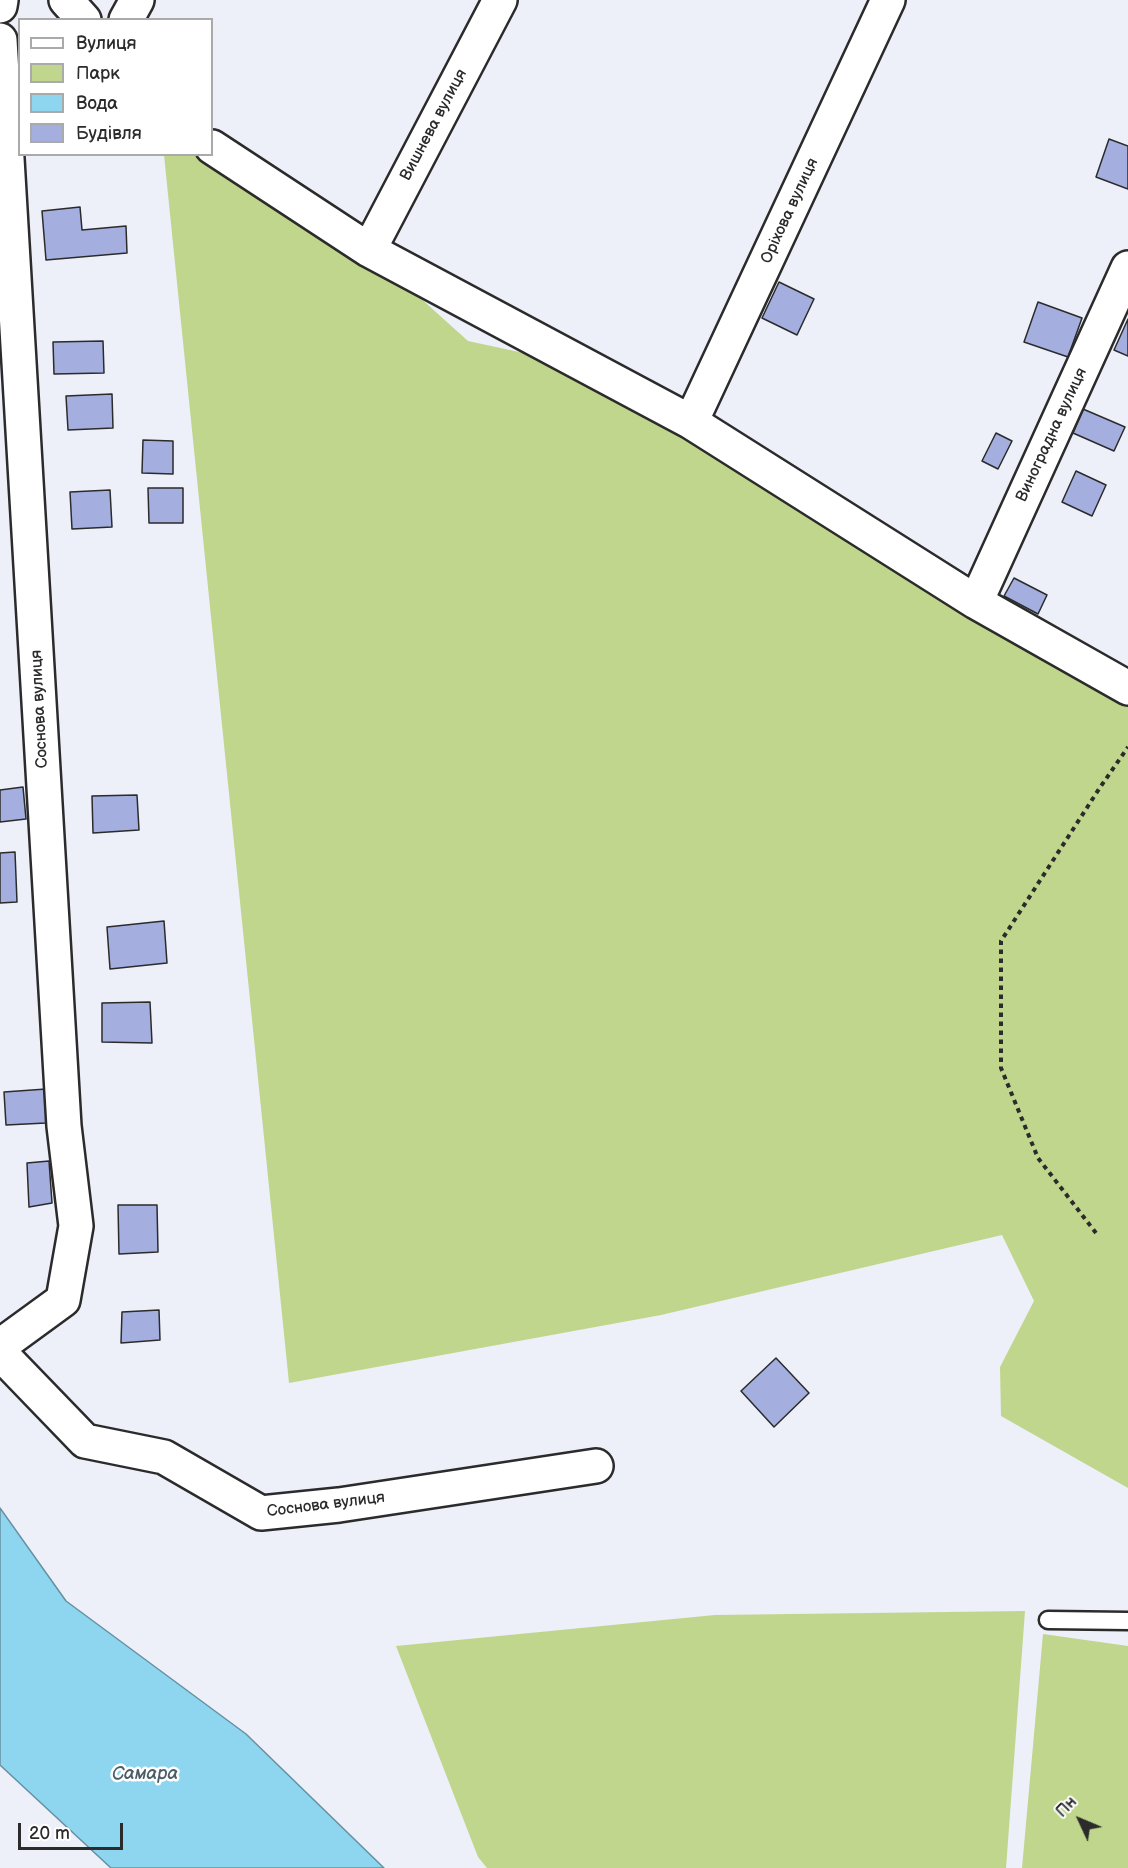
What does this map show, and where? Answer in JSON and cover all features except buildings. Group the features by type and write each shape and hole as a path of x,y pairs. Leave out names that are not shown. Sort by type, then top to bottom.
{"street":[{"path":"0,6 1,0"},
{"path":"66,0 82,18"},
{"path":"127,18 137,0"},
{"name":"Вишнева вулиця","path":"369,250 500,0"},
{"name":"Оріхова вулиця","path":"691,422 888,0"},
{"name":"Соснова вулиця","path":"0,40 64,1126 76,1226 63,1300 0,1346"},
{"path":"213,148 369,250 691,422 976,602 1128,688"},
{"name":"Виноградна вулиця","path":"976,602 1128,268"},
{"name":"Соснова вулиця","path":"0,1353 85,1441 164,1457 261,1513 339,1505 596,1466"}],"lane":[{"path":"1048,1620 1128,1621"}],"path":[{"path":"1095,1233 1038,1158 1001,1068 1001,941 1128,747"}],"green space":[{"path":"164,156 209,156 417,295 468,341 547,358 770,481 856,541 1128,704 1128,1488 1001,1416 1000,1367 1034,1301 1002,1235 661,1315 289,1383"},
{"path":"1025,1611 1006,1868 487,1868 478,1857 396,1646 715,1615"},
{"path":"1043,1634 1128,1646 1128,1868 1022,1868"}],"water":[{"name":"Самара","path":"0,1508 66,1601 246,1734 384,1868 111,1868 0,1765"}]}
